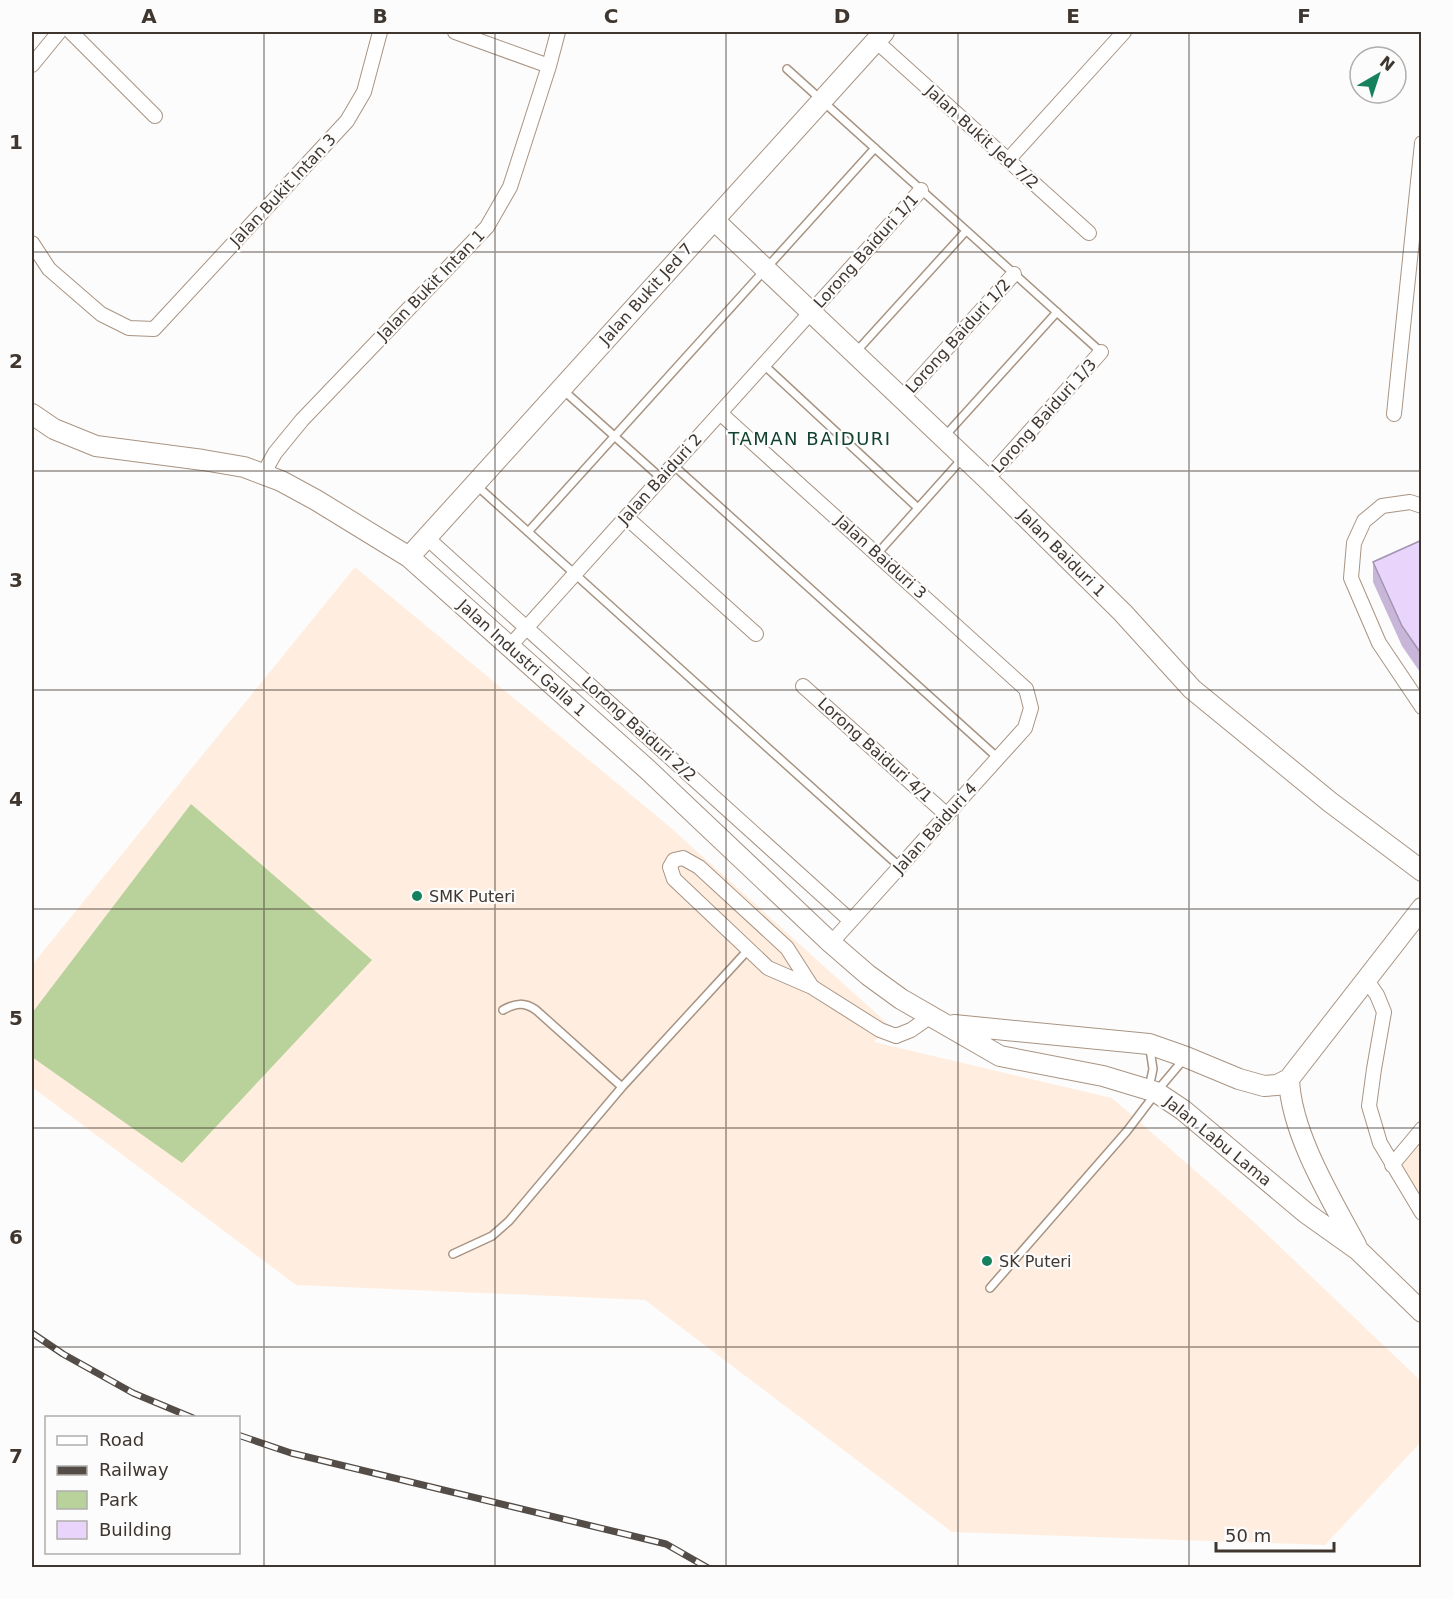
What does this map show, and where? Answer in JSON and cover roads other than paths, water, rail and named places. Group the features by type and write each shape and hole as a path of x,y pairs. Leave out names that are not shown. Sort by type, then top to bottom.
{"main road":[{"name":"Jalan Bukit Jed 7","path":"409,558 880,36"},
{"name":"Jalan Baiduri 1","path":"714,220 987,479 1123,614 1192,689 1330,802 1422,871"},
{"name":"Jalan Industri Galla 1","path":"32,414 54,429 96,446 203,460 244,467 263,474 316,500 409,558 646,769 831,943 868,975 901,999 938,1020"},
{"path":"938,1020 1149,1044 1239,1079 1264,1086 1277,1085 1289,1079 1422,908"},
{"name":"Jalan Labu Lama","path":"938,1020 1000,1056 1103,1076 1152,1091 1183,1110 1306,1212 1358,1250 1422,1312"},
{"path":"1289,1079 1290,1099 1304,1142 1358,1250"}],"street":[{"path":"32,65 58,32"},
{"path":"71,32 155,116"},
{"name":"Jalan Bukit Intan 3","path":"32,243 49,269 101,314 129,328 154,329 347,121 364,92 380,32"},
{"path":"454,32 549,66"},
{"name":"Jalan Bukit Intan 1","path":"263,474 275,453 302,420 488,227 510,187 558,32"},
{"path":"1008,160 1124,32"},
{"name":"Jalan Bukit Jed 7/2","path":"880,36 1008,160 1089,233"},
{"path":"1394,414 1422,143"},
{"name":"Lorong Baiduri 1/1","path":"811,312 921,190"},
{"name":"Lorong Baiduri 1/2","path":"902,398 1014,274"},
{"name":"Jalan Baiduri 2","path":"509,647 811,312"},
{"name":"Lorong Baiduri 1/3","path":"987,479 1101,352"},
{"name":"Jalan Baiduri 3","path":"720,412 1026,689 1031,708"},
{"path":"1422,506 1410,502 1382,506 1364,521 1354,543 1351,578 1379,643 1422,707"},
{"path":"626,517 756,634"},
{"name":"Lorong Baiduri 2/2","path":"427,538 851,921"},
{"name":"Lorong Baiduri 4/1","path":"803,686 946,815"},
{"name":"Jalan Baiduri 4","path":"831,943 1025,728 1031,708"},
{"path":"812,987 787,948 699,867 683,858 674,860 669,867 674,879 768,968 812,987 880,1030 896,1036 938,1020"},
{"path":"1366,979 1377,995 1384,1012 1370,1106 1380,1143 1422,1214"},
{"path":"1392,1164 1422,1129"}],"lane":[{"path":"787,69 1101,352"},
{"path":"528,532 875,148"},
{"path":"855,354 966,231"},
{"path":"944,438 1057,312"},
{"path":"763,365 918,508"},
{"path":"561,388 661,478"},
{"path":"877,554 964,457"},
{"path":"673,465 998,758"},
{"path":"475,484 900,867"},
{"path":"453,1254 492,1236 509,1221 622,1087 748,950"},
{"path":"503,1010 513,1004 526,1003 622,1087"},
{"path":"1149,1044 1153,1069 1152,1091"},
{"path":"990,1288 1141,1113 1152,1091 1186,1057"}],"railway":[{"path":"32,1333 63,1354 133,1393 188,1416"},
{"path":"240,1436 291,1453 666,1544 708,1568"}],"place":[{"name":"SMK Puteri","path":"417,896"},
{"name":"SK Puteri","path":"987,1261"}],"district":[{"name":"TAMAN BAIDURI","path":"810,438"}]}
